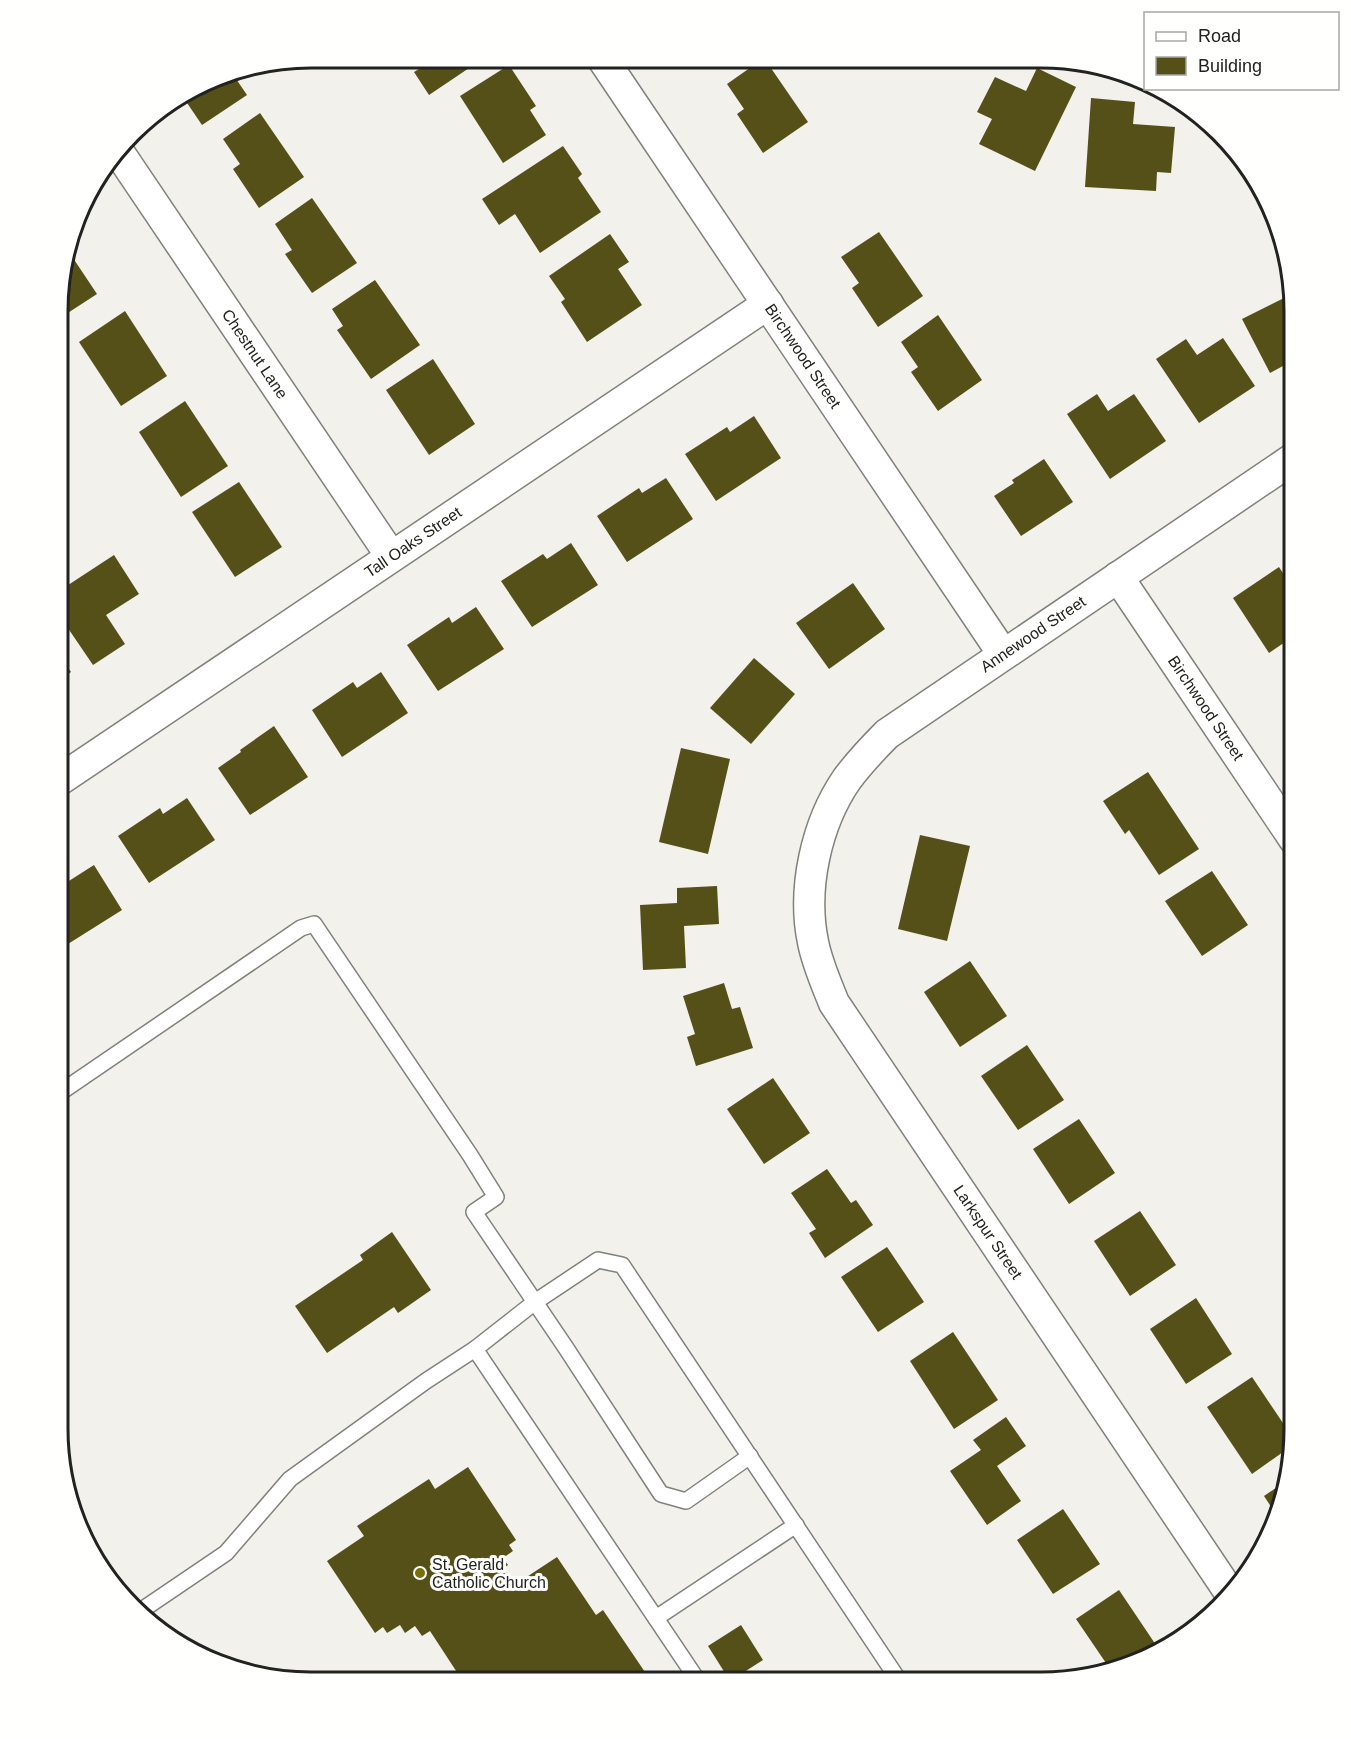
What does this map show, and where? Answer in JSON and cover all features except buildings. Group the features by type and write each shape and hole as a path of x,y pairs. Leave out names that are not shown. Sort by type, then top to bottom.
{"street":[{"name":"Birchwood Street","path":"609,68 1003,654"},
{"name":"Chestnut Lane","path":"122,157 391,556"},
{"name":"Tall Oaks Street","path":"68,774 768,304"},
{"name":"Annewood Street","path":"816,849 826,819 846,781 880,741 915,713 1284,465"},
{"name":"Birchwood Street","path":"1118,577 1284,824"},
{"name":"Larkspur Street","path":"816,849 809,909 813,941 821,973 834,1003 1225,1586"}],"lane":[{"path":"68,1087 301,928 314,924 496,1197 474,1212 661,1494 686,1501 750,1456"},
{"path":"146,1607 226,1553 290,1479 426,1380 475,1349 535,1302 598,1260 622,1264 893,1672"},
{"path":"475,1349 693,1672"},
{"path":"656,1618 796,1525"}],"place":[{"name":"St. Gerald Catholic Church","path":"420,1573"}]}
